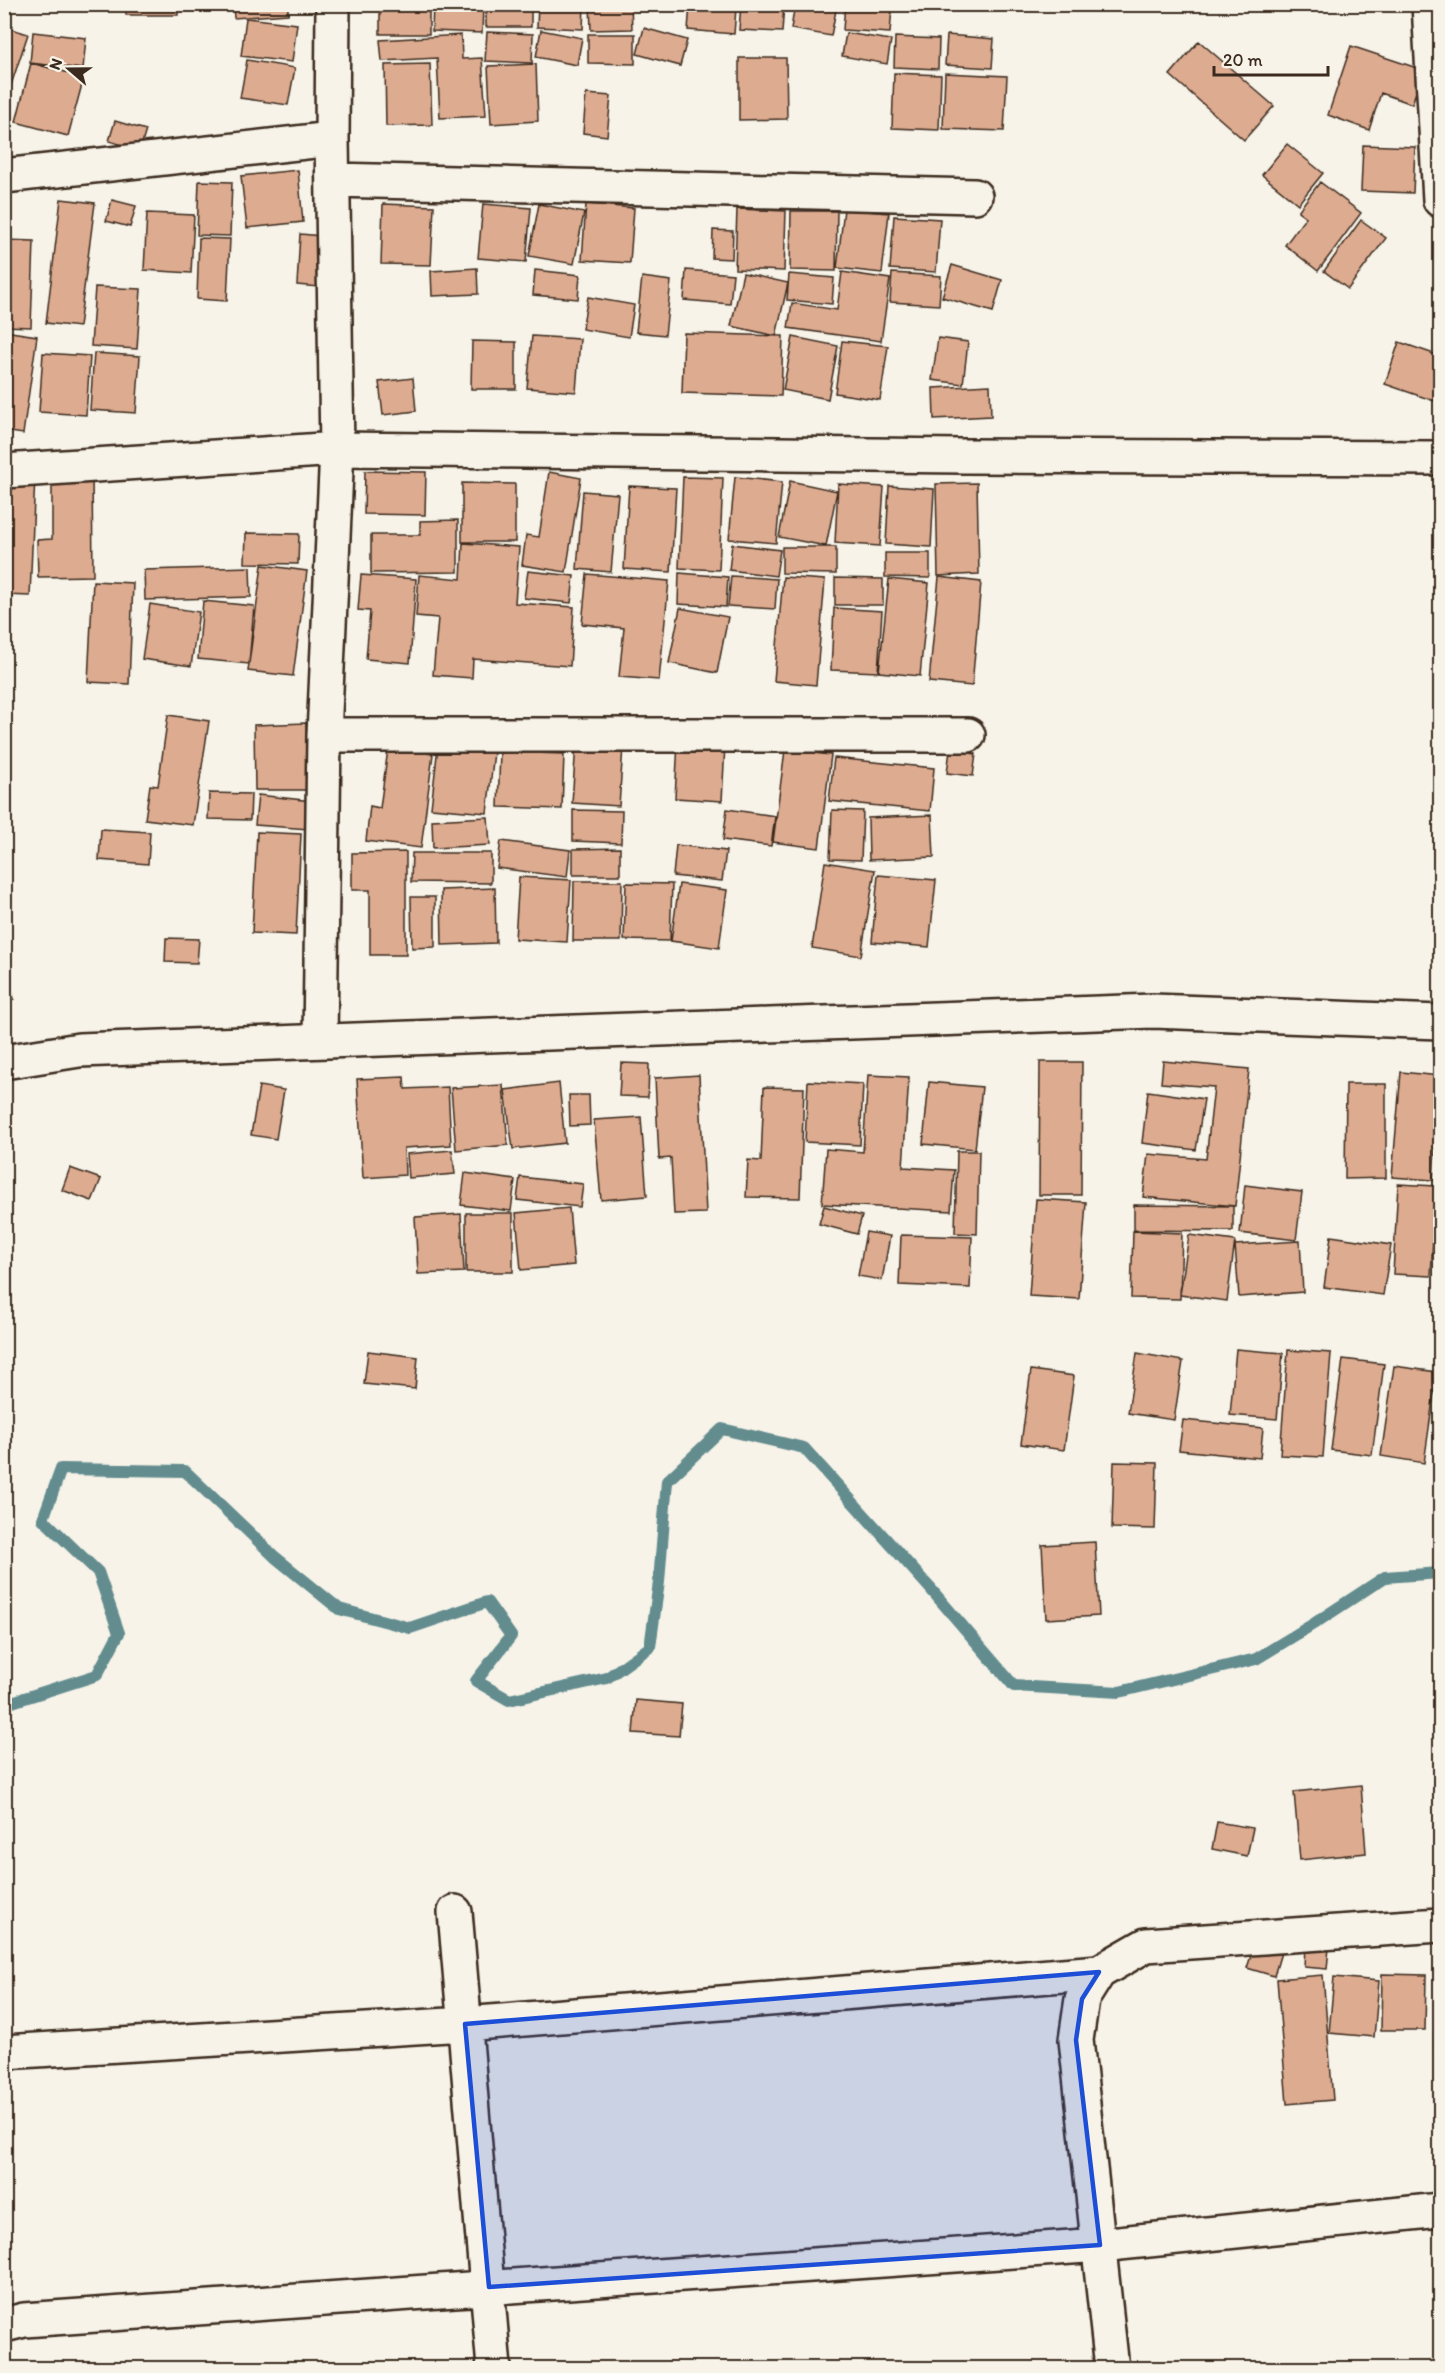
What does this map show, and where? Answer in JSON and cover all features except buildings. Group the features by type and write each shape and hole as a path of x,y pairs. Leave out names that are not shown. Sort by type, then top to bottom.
{"street":[{"path":"320,1041 324,735 337,449 332,139 333,4"},
{"path":"1429,4 1440,200"},
{"path":"4,176 332,139"},
{"path":"333,180 975,196"},
{"path":"4,471 337,449 963,456 1440,458"},
{"path":"324,735 968,735"},
{"path":"4,1062 79,1050 1154,1011 1440,1022"},
{"path":"455,1912 489,2287 494,2368"},
{"path":"4,2052 465,2024 1099,1972 1146,1945 1440,1925"},
{"path":"1099,1972 1082,1998 1076,2040 1112,2368"},
{"path":"4,2325 24,2320 1100,2245 1440,2211"}],"highlighted area":[{"path":"1099,1972 1082,1999 1076,2040 1100,2245 489,2287 465,2024"}],"waterway":[{"path":"4,1703 97,1675 119,1633 98,1572 43,1519 61,1469 185,1471 275,1557 339,1609 410,1628 487,1602 511,1636 476,1681 509,1700 607,1678 650,1647 659,1582 667,1481 722,1429 804,1448 1014,1686 1119,1692 1256,1659 1385,1577 1440,1573"}]}
